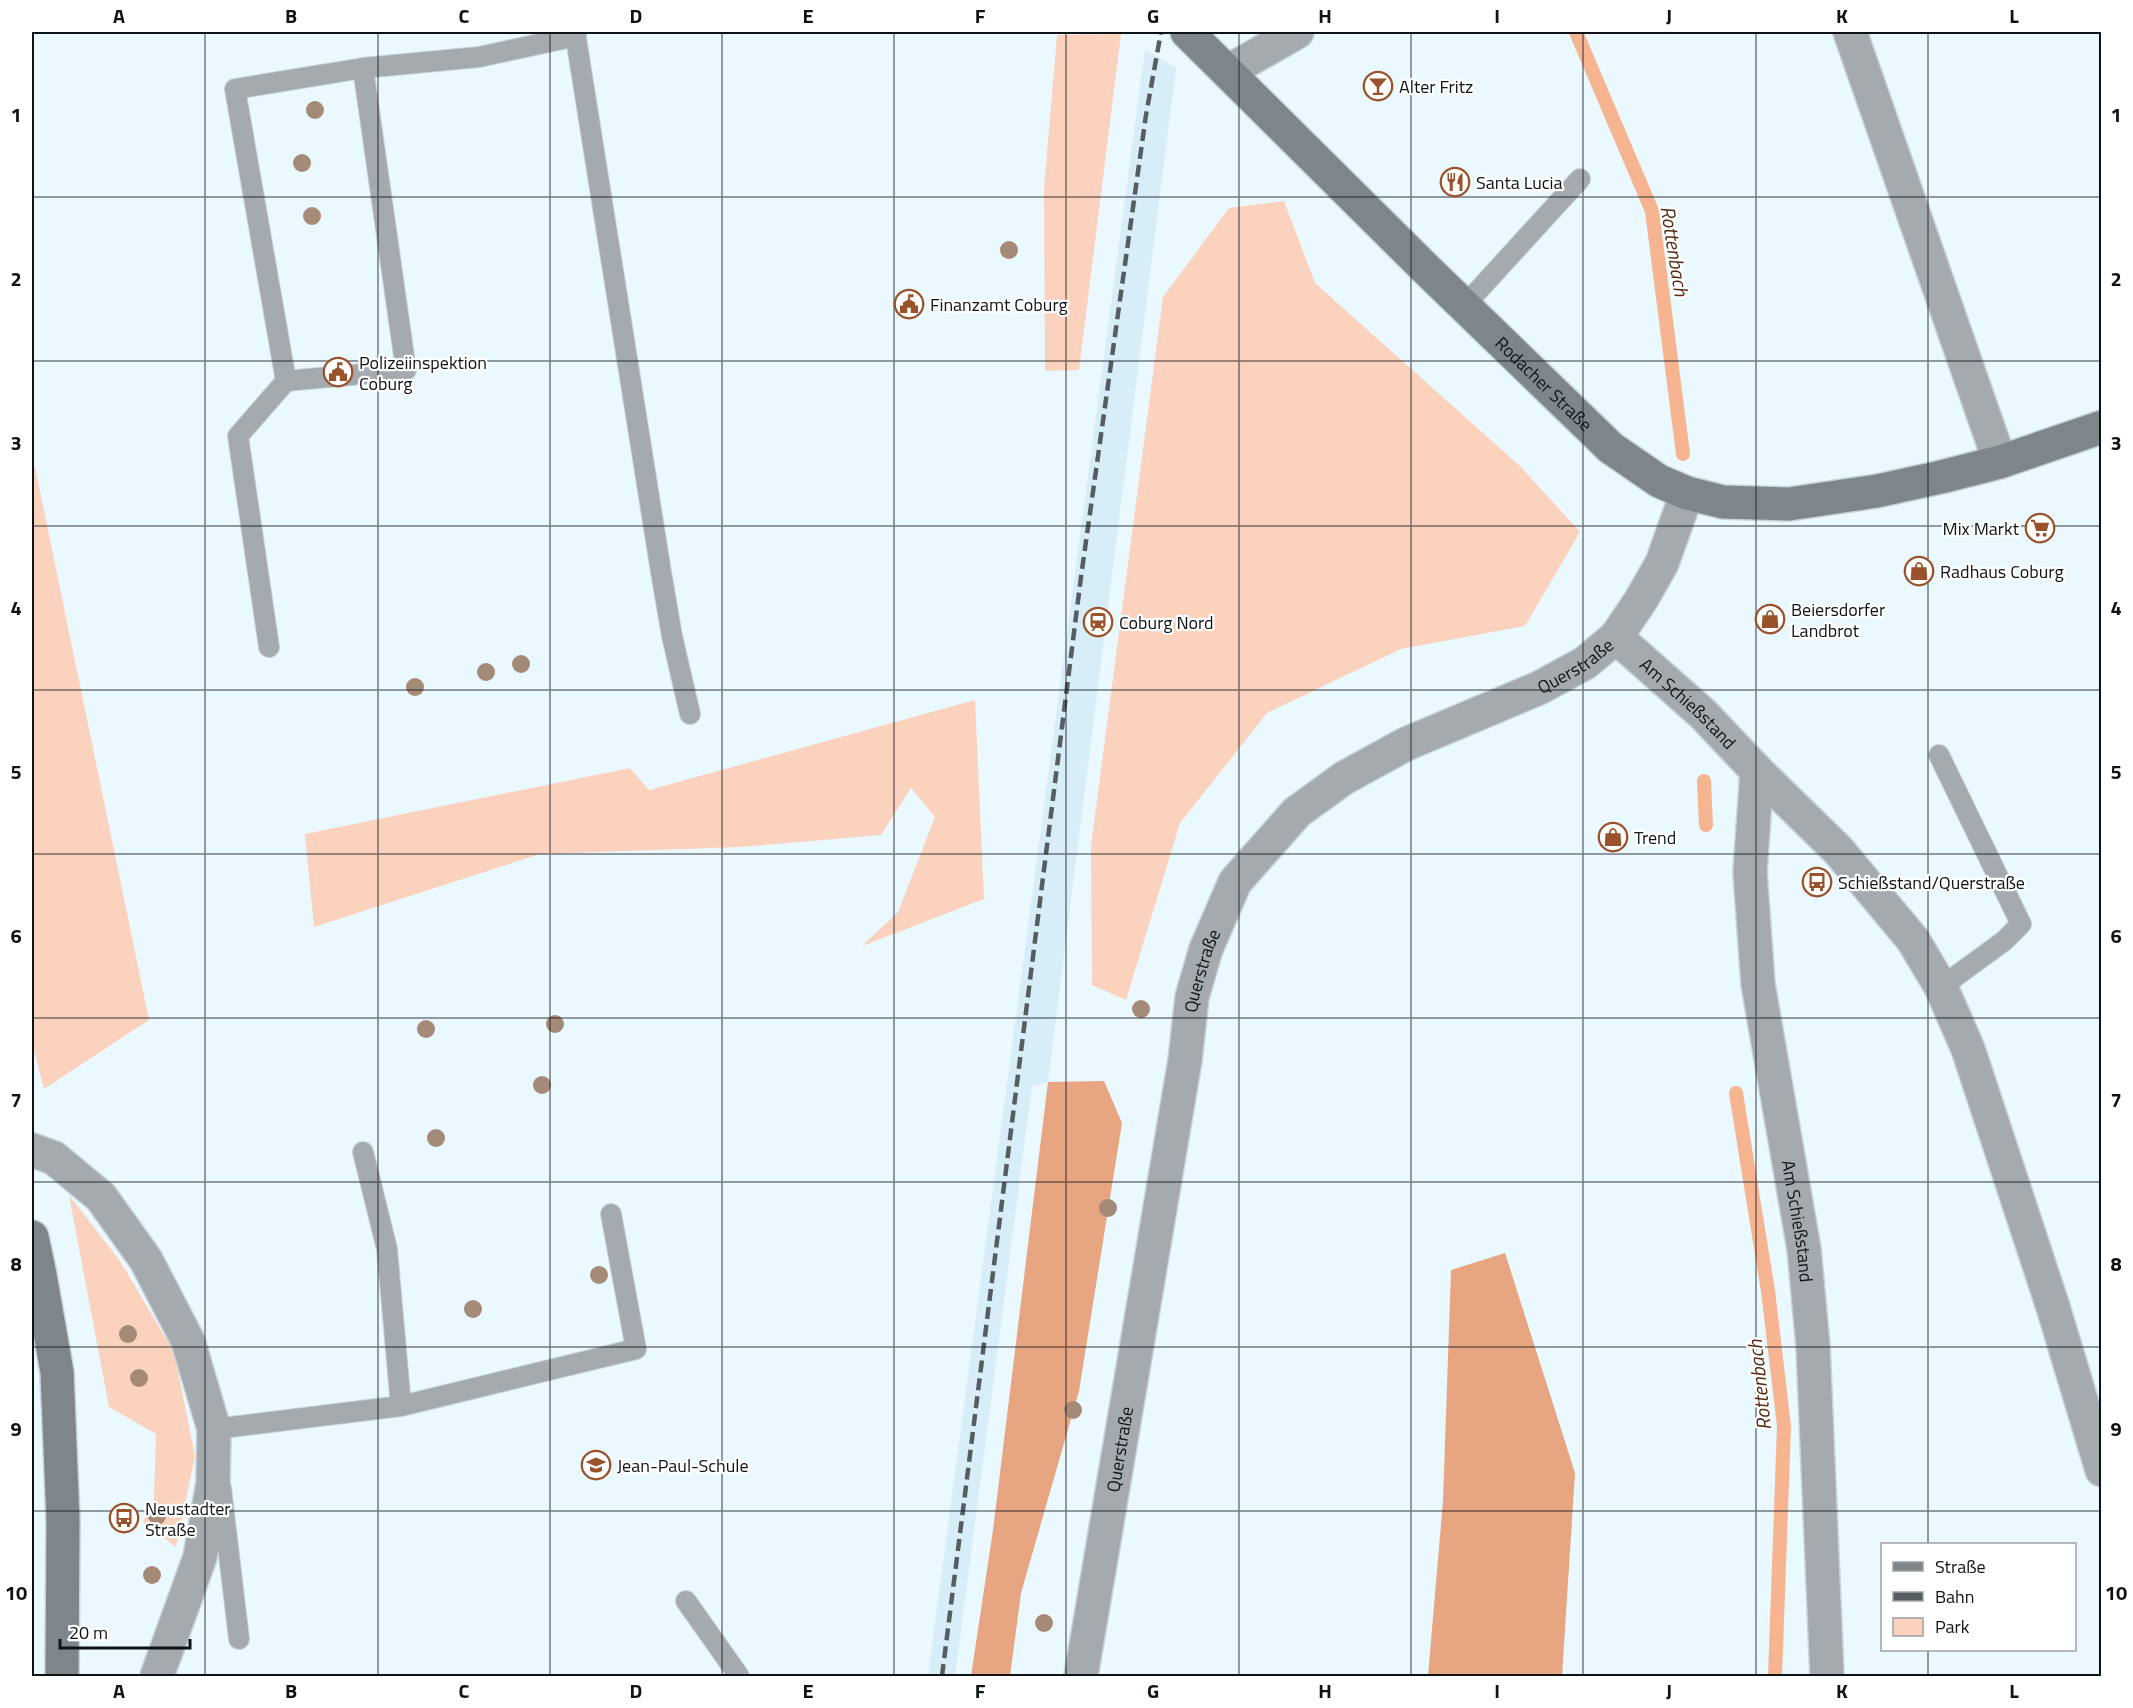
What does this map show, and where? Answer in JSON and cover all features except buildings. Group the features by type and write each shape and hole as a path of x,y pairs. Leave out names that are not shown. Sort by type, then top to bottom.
{"street":[{"name":"Rodacher Straße","path":"1187,32 1611,448 1659,481 1687,493 1722,502 1789,504 1878,491 1941,477 2000,462 2102,427"},
{"path":"1229,71 1297,32"},
{"path":"1850,32 2000,462"},
{"name":"Querstraße","path":"1081,1677 1185,1060 1192,997 1206,949 1235,882 1297,812 1344,778 1406,744 1539,688 1585,663 1616,638 1662,563 1687,493"},
{"name":"Am Schießstand","path":"1616,638 1703,714 1757,771 1838,850 1913,940 1941,987 1968,1049 2053,1307 2102,1470"},
{"name":"Am Schießstand","path":"1757,771 1750,872 1757,973 1804,1249 1813,1346 1827,1677"},
{"path":"32,1150 54,1158 100,1197 147,1260 188,1341 214,1429 213,1483 200,1557 157,1677"},
{"path":"32,1237 57,1372 63,1520 62,1677"}],"lane":[{"path":"286,381 235,89 363,68 479,57 576,34 659,560 672,636 690,714"},
{"path":"269,647 238,436 286,381 406,370 363,68"},
{"path":"1464,306 1580,179"},
{"path":"1939,754 2021,924 2004,941 1941,987"},
{"path":"363,1152 387,1249 401,1406"},
{"path":"239,1639 214,1429 401,1406 636,1349 612,1214"},
{"path":"686,1601 739,1677"}],"shaded area":[{"path":"1145,49 1176,68 1048,1082 1032,1086 955,1676 928,1676"},
{"path":"1104,1081 1122,1123 1079,1391 1021,1593 1010,1676 971,1676 993,1530 1048,1082"},
{"path":"1505,1253 1575,1473 1562,1676 1428,1676 1443,1501 1451,1270"}],"green space":[{"path":"1121,34 1079,370 1045,371 1044,189 1057,35"},
{"path":"1284,201 1315,283 1520,466 1580,532 1525,626 1401,649 1267,713 1180,823 1126,1000 1092,985 1091,846 1163,297 1229,208"},
{"path":"35,467 149,1020 44,1089 32,1042 32,468"},
{"path":"975,700 984,899 862,946 898,912 935,817 911,788 881,835 740,847 540,854 314,927 305,834 630,768 649,790"},
{"path":"69,1195 120,1261 174,1352 195,1456 176,1547 143,1522 154,1500 156,1434 109,1407"}],"waterway":[{"name":"Rottenbach","path":"1576,32 1652,211 1683,454"},
{"name":"Rottenbach","path":"1704,781 1706,825"},
{"name":"Rottenbach","path":"1736,1093 1768,1291 1784,1426 1775,1676"}],"railway":[{"path":"942,1676 1081,577 1146,115 1161,32"}],"place":[{"name":"Alter Fritz","path":"1378,86"},
{"name":"Santa Lucia","path":"1455,182"},
{"name":"Finanzamt Coburg","path":"909,304"},
{"name":"Polizeiinspektion Coburg","path":"338,372"},
{"name":"Mix Markt","path":"2040,528"},
{"name":"Radhaus Coburg","path":"1919,571"},
{"name":"Beiersdorfer Landbrot","path":"1770,619"},
{"name":"Coburg Nord","path":"1098,622"},
{"name":"Trend","path":"1613,837"},
{"name":"Schießstand/Querstraße","path":"1817,882"},
{"name":"Jean-Paul-Schule","path":"596,1465"},
{"name":"Neustadter Straße","path":"124,1518"}]}
